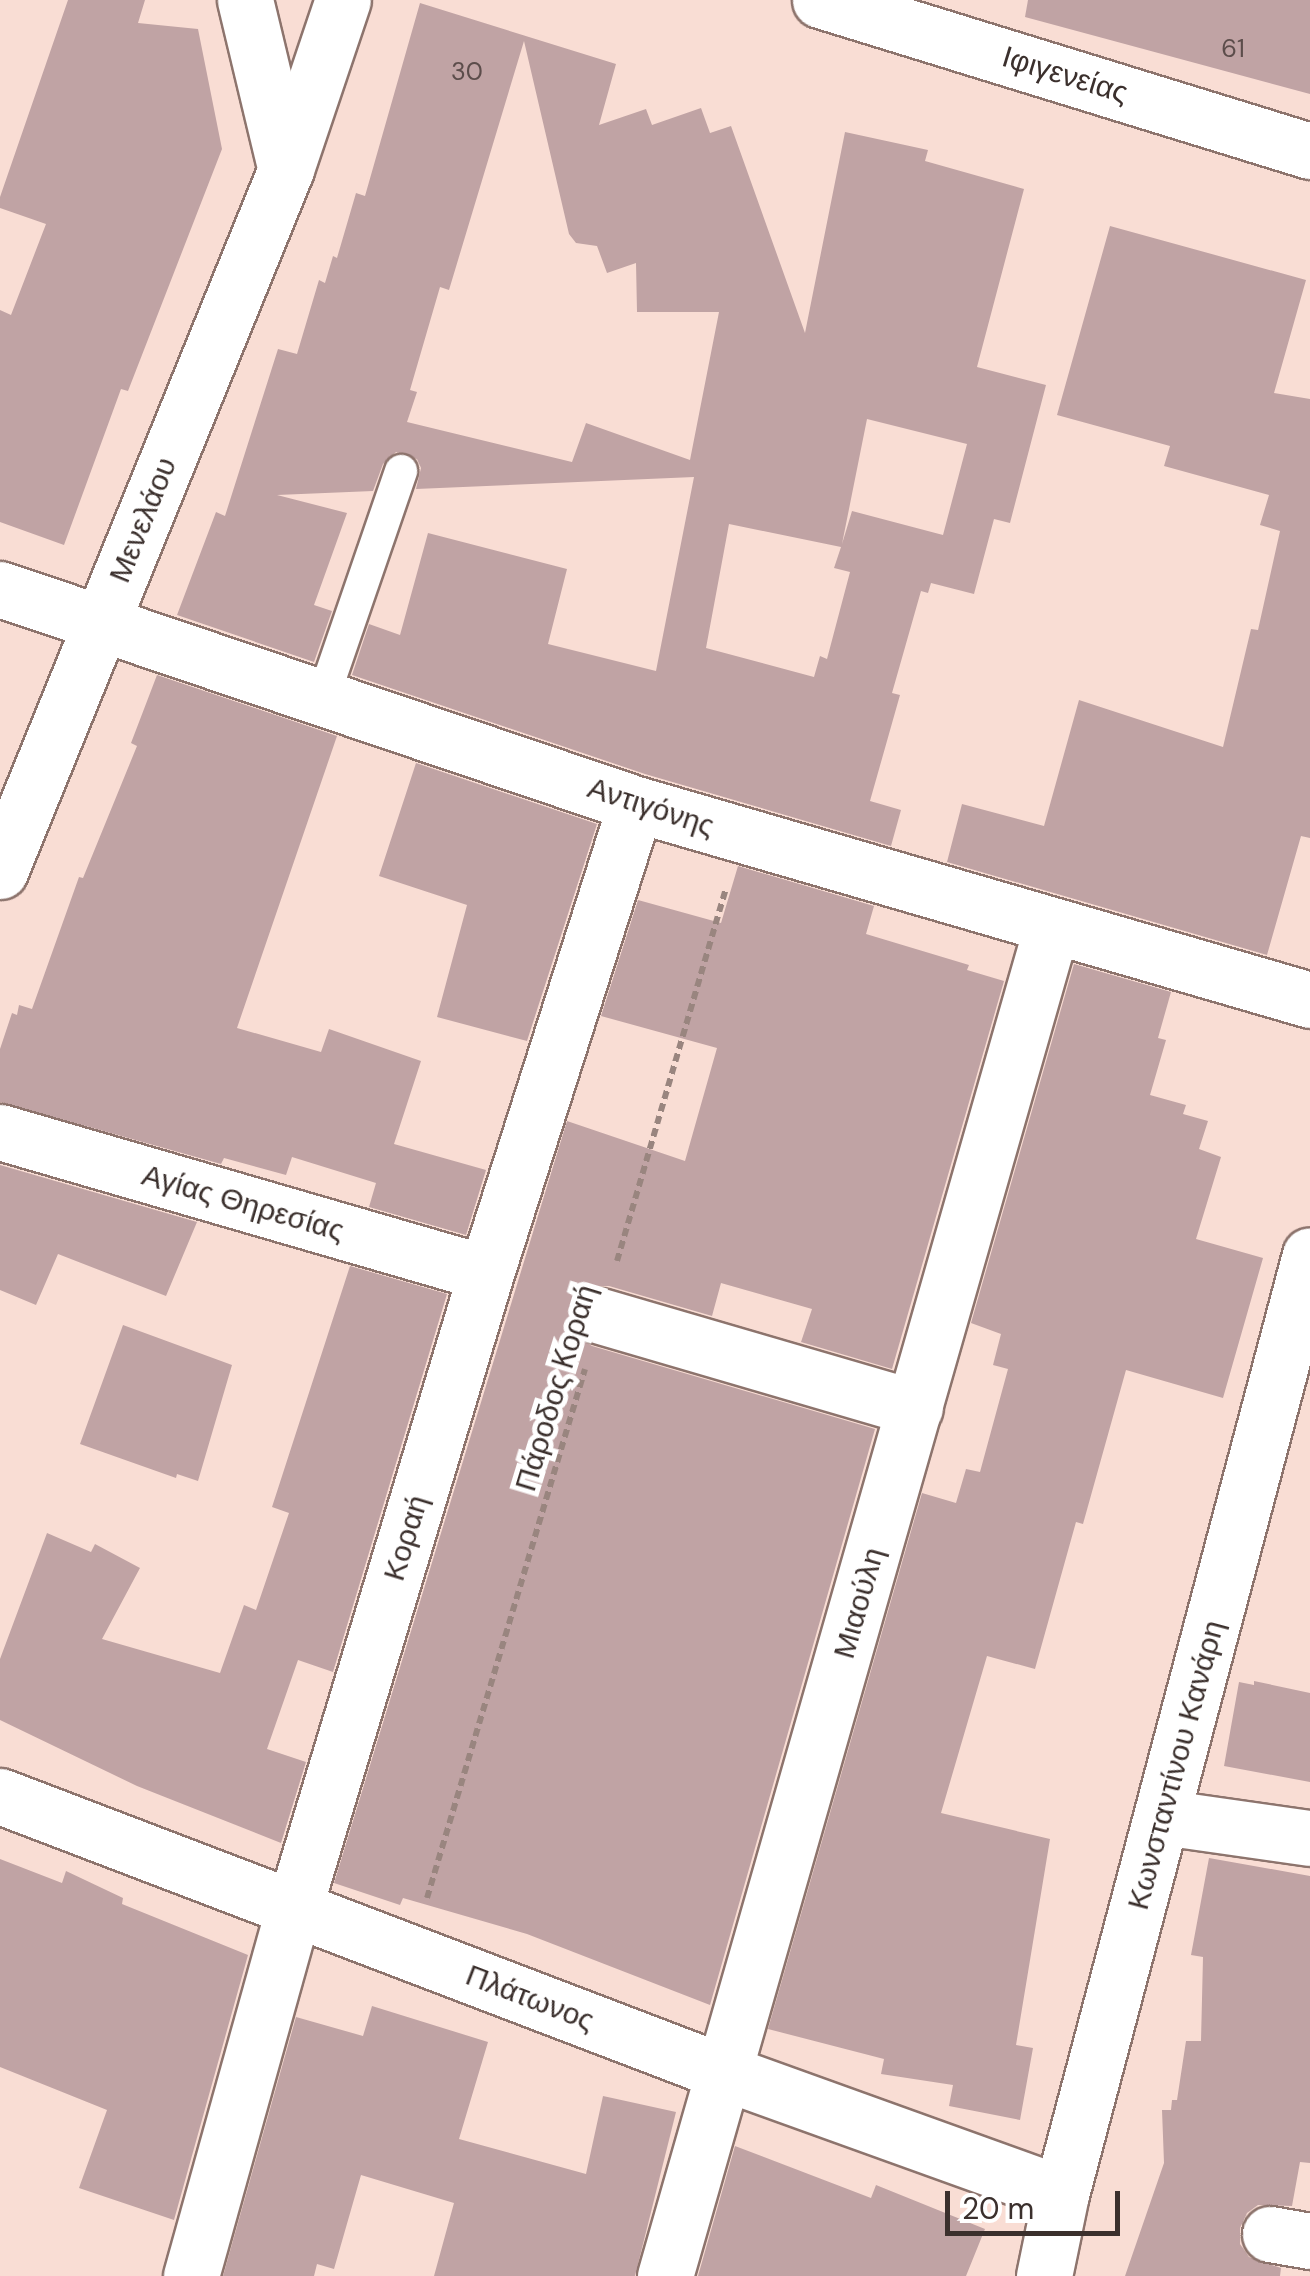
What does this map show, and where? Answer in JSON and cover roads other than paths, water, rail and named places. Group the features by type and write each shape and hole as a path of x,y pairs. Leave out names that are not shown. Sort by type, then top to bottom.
{"street":[{"path":"245,0 286,169"},
{"name":"Μενελάου","path":"0,871 286,169 342,0"},
{"name":"Ιφιγενείας","path":"820,0 1310,151"},
{"name":"Αντιγόνης","path":"0,589 636,804 1051,928 1310,1000"},
{"name":"Κοραή","path":"191,2276 294,1908 486,1273 636,804"},
{"name":"Μιαούλη","path":"665,2276 1051,928"},
{"name":"Αγίας Θηρεσίας","path":"0,1132 486,1273"},
{"name":"Κωνσταντίνου Κανάρη","path":"1044,2276 1061,2194 1162,1817 1303,1313 1310,1254"},
{"path":"601,1316 915,1408"},
{"name":"Πλάτωνος","path":"0,1796 723,2072 1061,2194"},
{"path":"1162,1817 1310,1838"}],"lane":[{"path":"324,696 400,471"}]}
